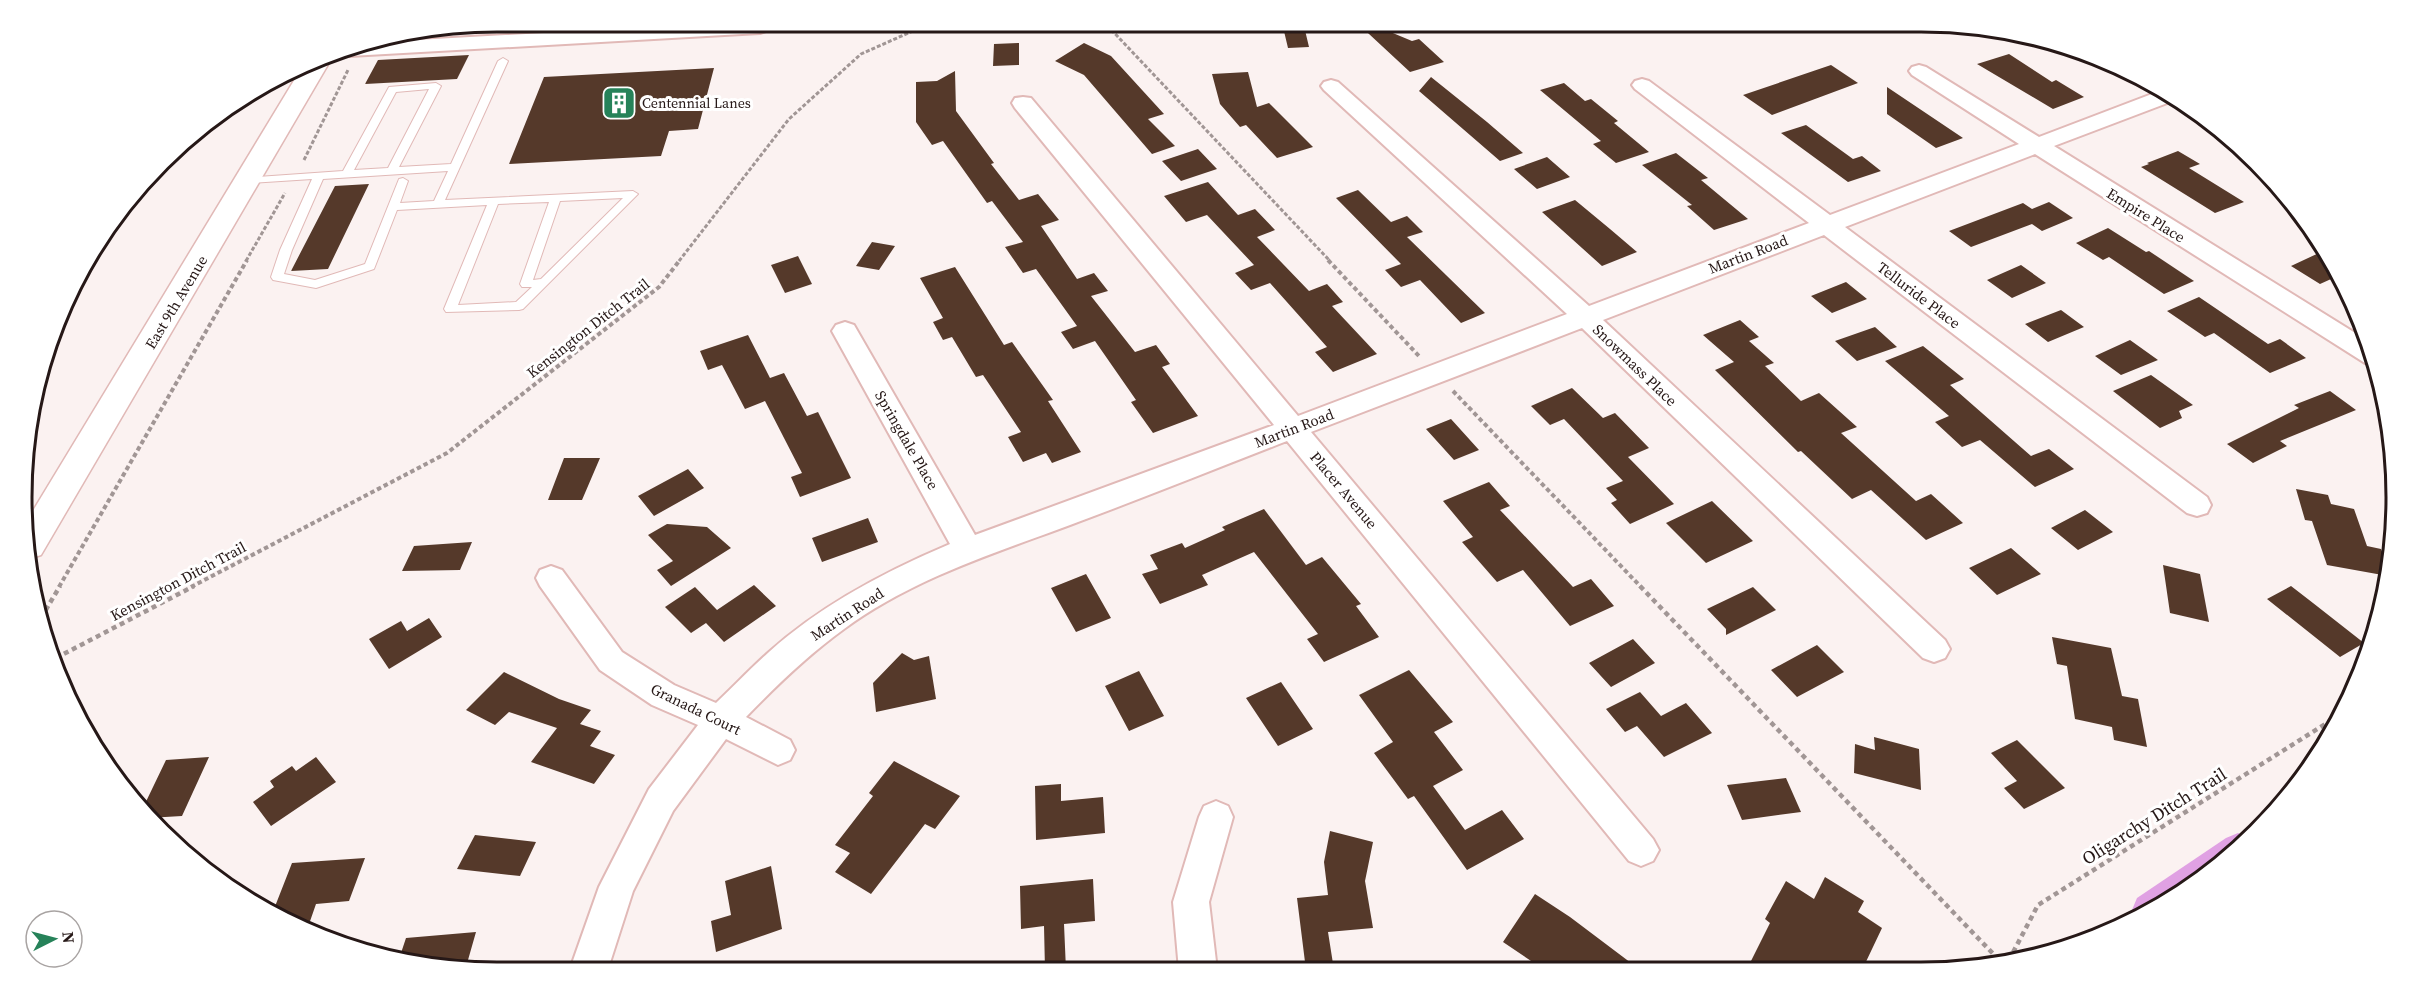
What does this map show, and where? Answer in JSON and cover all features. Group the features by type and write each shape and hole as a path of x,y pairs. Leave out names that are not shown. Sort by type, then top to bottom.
{"main road":[{"name":"East 9th Avenue","path":"33,539 313,70"}],"street":[{"path":"370,49 671,32"},
{"name":"Empire Place","path":"1919,70 2362,349"},
{"name":"Telluride Place","path":"1642,84 2197,505"},
{"name":"Snowmass Place","path":"1331,86 1584,316 1934,650"},
{"name":"Martin Road","path":"591,962 617,886 661,800 721,720 781,660 834,619 910,574 968,549 1060,517 2160,98"},
{"name":"Placer Avenue","path":"1023,103 1641,850"},
{"name":"Springdale Place","path":"845,331 968,549"},
{"name":"Granada Court","path":"551,578 611,661 663,695 721,720 778,750"},
{"path":"1196,962 1191,902 1216,818"}],"lane":[{"path":"438,204 502,61"},
{"path":"347,174 393,89 436,87 392,171"},
{"path":"249,180 456,167"},
{"path":"319,176 286,250 277,277 316,284 370,266 403,181"},
{"path":"392,207 438,204 494,201 633,194 519,306 450,309 494,201"},
{"path":"544,283 526,284 556,198"}],"path":[{"name":"Kensington Ditch Trail","path":"60,656 447,453 659,287 789,119 861,54 910,32"},
{"path":"1113,32 1436,373 1995,956"},
{"path":"45,610 294,177 324,122 352,61"},
{"name":"Oligarchy Ditch Trail","path":"2013,953 2038,905 2326,724"}],"building":[{"path":"1284,32 1305,32 1309,47 1288,48"},
{"path":"1367,32 1390,32 1412,41 1419,39 1444,62 1410,72"},
{"path":"1019,43 1019,65 993,66 994,44"},
{"path":"1084,43 1111,56 1164,114 1148,119 1175,146 1152,154 1084,75 1055,61"},
{"path":"2009,54 2052,82 2056,80 2084,97 2053,109 1977,64"},
{"path":"469,55 457,79 365,84 378,60"},
{"path":"1831,65 1858,83 1772,115 1743,95"},
{"name":"Centennial Lanes","path":"714,68 698,129 669,131 661,156 509,164 544,77"},
{"path":"955,71 956,111 994,163 991,164 1019,200 1038,194 1059,220 1041,226 1077,279 1094,273 1108,291 1091,296 1135,352 1156,345 1170,364 1162,367 1198,416 1153,433 1131,402 1136,400 1095,341 1073,349 1061,332 1077,326 1036,269 1023,273 1005,247 1023,242 992,201 987,203 943,141 932,145 916,122 916,82 937,81"},
{"path":"1248,72 1257,107 1269,103 1313,147 1277,158 1246,125 1240,127 1220,104 1212,74"},
{"path":"1431,77 1523,153 1500,161 1419,91"},
{"path":"1564,83 1585,101 1591,99 1618,121 1614,123 1649,152 1616,163 1593,144 1601,141 1540,90"},
{"path":"1887,87 1963,138 1936,148 1887,114"},
{"path":"1806,125 1853,159 1862,156 1881,171 1848,182 1781,133"},
{"path":"1198,149 1217,169 1181,181 1162,161"},
{"path":"2178,151 2200,164 2189,168 2244,202 2215,213 2141,167"},
{"path":"1676,153 1708,178 1701,180 1748,219 1714,230 1687,206 1692,205 1642,165"},
{"path":"1547,157 1570,177 1537,189 1514,169"},
{"path":"1208,182 1238,215 1255,209 1275,230 1257,237 1309,291 1327,284 1343,302 1332,306 1377,354 1333,372 1315,352 1327,347 1270,283 1251,290 1235,273 1254,265 1207,215 1186,222 1164,196"},
{"path":"369,184 328,269 291,271 335,186"},
{"path":"1358,190 1391,222 1407,216 1423,232 1407,237 1485,313 1461,323 1420,280 1401,287 1385,270 1401,264 1336,198"},
{"path":"1575,200 1637,252 1602,266 1542,212"},
{"path":"2049,202 2073,218 2042,231 2032,224 1971,247 1949,231 2023,203 2032,209"},
{"path":"2108,228 2146,252 2149,251 2194,281 2164,294 2109,257 2103,260 2076,243"},
{"path":"872,242 895,246 879,270 856,266"},
{"path":"2317,254 2331,279 2320,284 2291,266"},
{"path":"798,256 812,284 785,293 771,265"},
{"path":"2021,265 2046,283 2012,298 1987,280"},
{"path":"955,267 1004,345 1012,342 1053,400 1048,401 1081,452 1052,463 1046,453 1023,462 1008,437 1021,432 983,375 976,377 952,337 943,340 933,322 943,318 920,278"},
{"path":"1846,282 1867,299 1832,313 1811,296"},
{"path":"2199,297 2268,344 2280,339 2306,358 2270,373 2214,333 2205,337 2167,311"},
{"path":"2061,310 2084,327 2048,342 2025,324"},
{"path":"1740,320 1759,337 1749,341 1774,363 1765,366 1801,401 1819,393 1857,427 1841,433 1916,501 1931,494 1963,523 1926,540 1871,490 1852,499 1801,451 1798,452 1715,370 1734,362 1703,335"},
{"path":"1875,327 1897,347 1857,361 1835,341"},
{"path":"748,335 770,378 784,373 807,416 818,412 851,478 800,497 791,477 802,473 765,401 745,409 722,365 708,370 700,351"},
{"path":"2130,340 2158,360 2121,375 2095,356"},
{"path":"1923,346 1964,379 1950,385 2031,456 2049,449 2074,469 2035,487 1980,440 1962,447 1935,422 1949,416 1885,361"},
{"path":"2151,375 2193,405 2179,411 2182,418 2160,428 2113,391"},
{"path":"1572,388 1603,418 1615,413 1649,448 1628,457 1674,504 1630,524 1611,503 1617,500 1606,488 1623,481 1564,419 1550,425 1531,406"},
{"path":"2330,391 2356,410 2280,441 2287,446 2253,463 2227,444 2299,408 2294,405"},
{"path":"1451,419 1479,450 1454,460 1426,429"},
{"path":"564,458 600,458 582,500 548,500"},
{"path":"688,469 704,488 654,516 638,496"},
{"path":"1489,482 1510,506 1500,510 1573,587 1591,579 1614,606 1570,626 1523,570 1497,582 1462,542 1473,537 1443,501"},
{"path":"2296,489 2328,495 2331,504 2354,509 2367,546 2381,549 2379,574 2327,565 2312,521 2305,520"},
{"path":"1712,501 1753,541 1706,563 1666,523"},
{"path":"1264,509 1306,565 1322,557 1361,604 1356,606 1379,637 1324,662 1307,639 1318,634 1254,552 1202,575 1208,585 1160,604 1142,574 1158,569 1150,555 1182,543 1185,548 1225,530 1222,527"},
{"path":"2085,510 2113,532 2078,550 2051,528"},
{"path":"868,518 878,542 822,562 812,538"},
{"path":"667,524 707,527 731,548 671,586 657,570 673,561 648,535"},
{"path":"472,542 460,570 402,571 414,546"},
{"path":"2011,548 2041,574 1997,595 1969,568"},
{"path":"2163,565 2200,574 2209,622 2170,613"},
{"path":"1086,574 1111,618 1076,632 1051,588"},
{"path":"754,585 776,606 724,642 706,623 691,633 665,607 695,587 717,610"},
{"path":"2291,586 2362,642 2361,644 2340,657 2267,599"},
{"path":"1753,587 1776,610 1726,635 1726,629 1707,609"},
{"path":"429,618 442,637 389,669 369,639 401,621 407,631"},
{"path":"2052,637 2111,648 2122,696 2138,699 2147,747 2114,740 2112,727 2075,719 2067,666 2057,664"},
{"path":"1633,639 1655,663 1611,687 1589,663"},
{"path":"1817,645 1844,672 1797,697 1771,670"},
{"path":"902,653 914,660 929,656 936,699 876,712 873,683"},
{"path":"1409,670 1453,722 1434,732 1463,770 1433,786 1465,830 1502,810 1524,839 1467,870 1414,796 1408,799 1374,753 1393,742 1359,695"},
{"path":"1139,671 1164,716 1129,731 1105,686"},
{"path":"504,672 559,699 591,710 580,724 601,731 590,746 615,755 594,784 531,762 557,728 509,712 495,725 466,710"},
{"path":"1281,682 1313,729 1278,746 1246,698"},
{"path":"1640,692 1661,716 1686,703 1712,733 1664,757 1637,726 1625,732 1606,709"},
{"path":"1874,737 1919,749 1921,790 1854,773 1855,744 1875,750"},
{"path":"2017,740 2065,788 2024,809 2004,788 2017,781 1991,753"},
{"path":"209,757 182,816 161,817 146,802 166,760"},
{"path":"316,757 336,782 271,826 253,802 274,787 270,781 292,766 296,771"},
{"path":"894,761 960,796 935,829 925,824 871,894 835,872 850,853 835,845 873,796 869,793"},
{"path":"1786,778 1801,812 1742,820 1727,785"},
{"path":"1061,784 1061,801 1103,797 1105,833 1036,840 1035,786"},
{"path":"1330,831 1373,842 1365,881 1373,928 1328,932 1333,962 1305,962 1297,898 1328,895 1324,862"},
{"path":"475,835 536,842 520,876 457,869"},
{"path":"365,858 349,901 316,904 310,922 275,905 292,863"},
{"path":"771,866 782,929 716,952 711,921 731,915 725,881"},
{"path":"1825,877 1864,901 1858,912 1882,928 1866,962 1750,962 1770,923 1765,919 1786,881 1814,899"},
{"path":"1093,879 1095,921 1064,924 1066,962 1045,962 1044,926 1021,929 1020,886"},
{"path":"1535,894 1630,962 1533,962 1503,942"},
{"path":"476,932 468,961 401,952 406,938"}],"place":[{"name":"Centennial Lanes","path":"619,103"}]}
